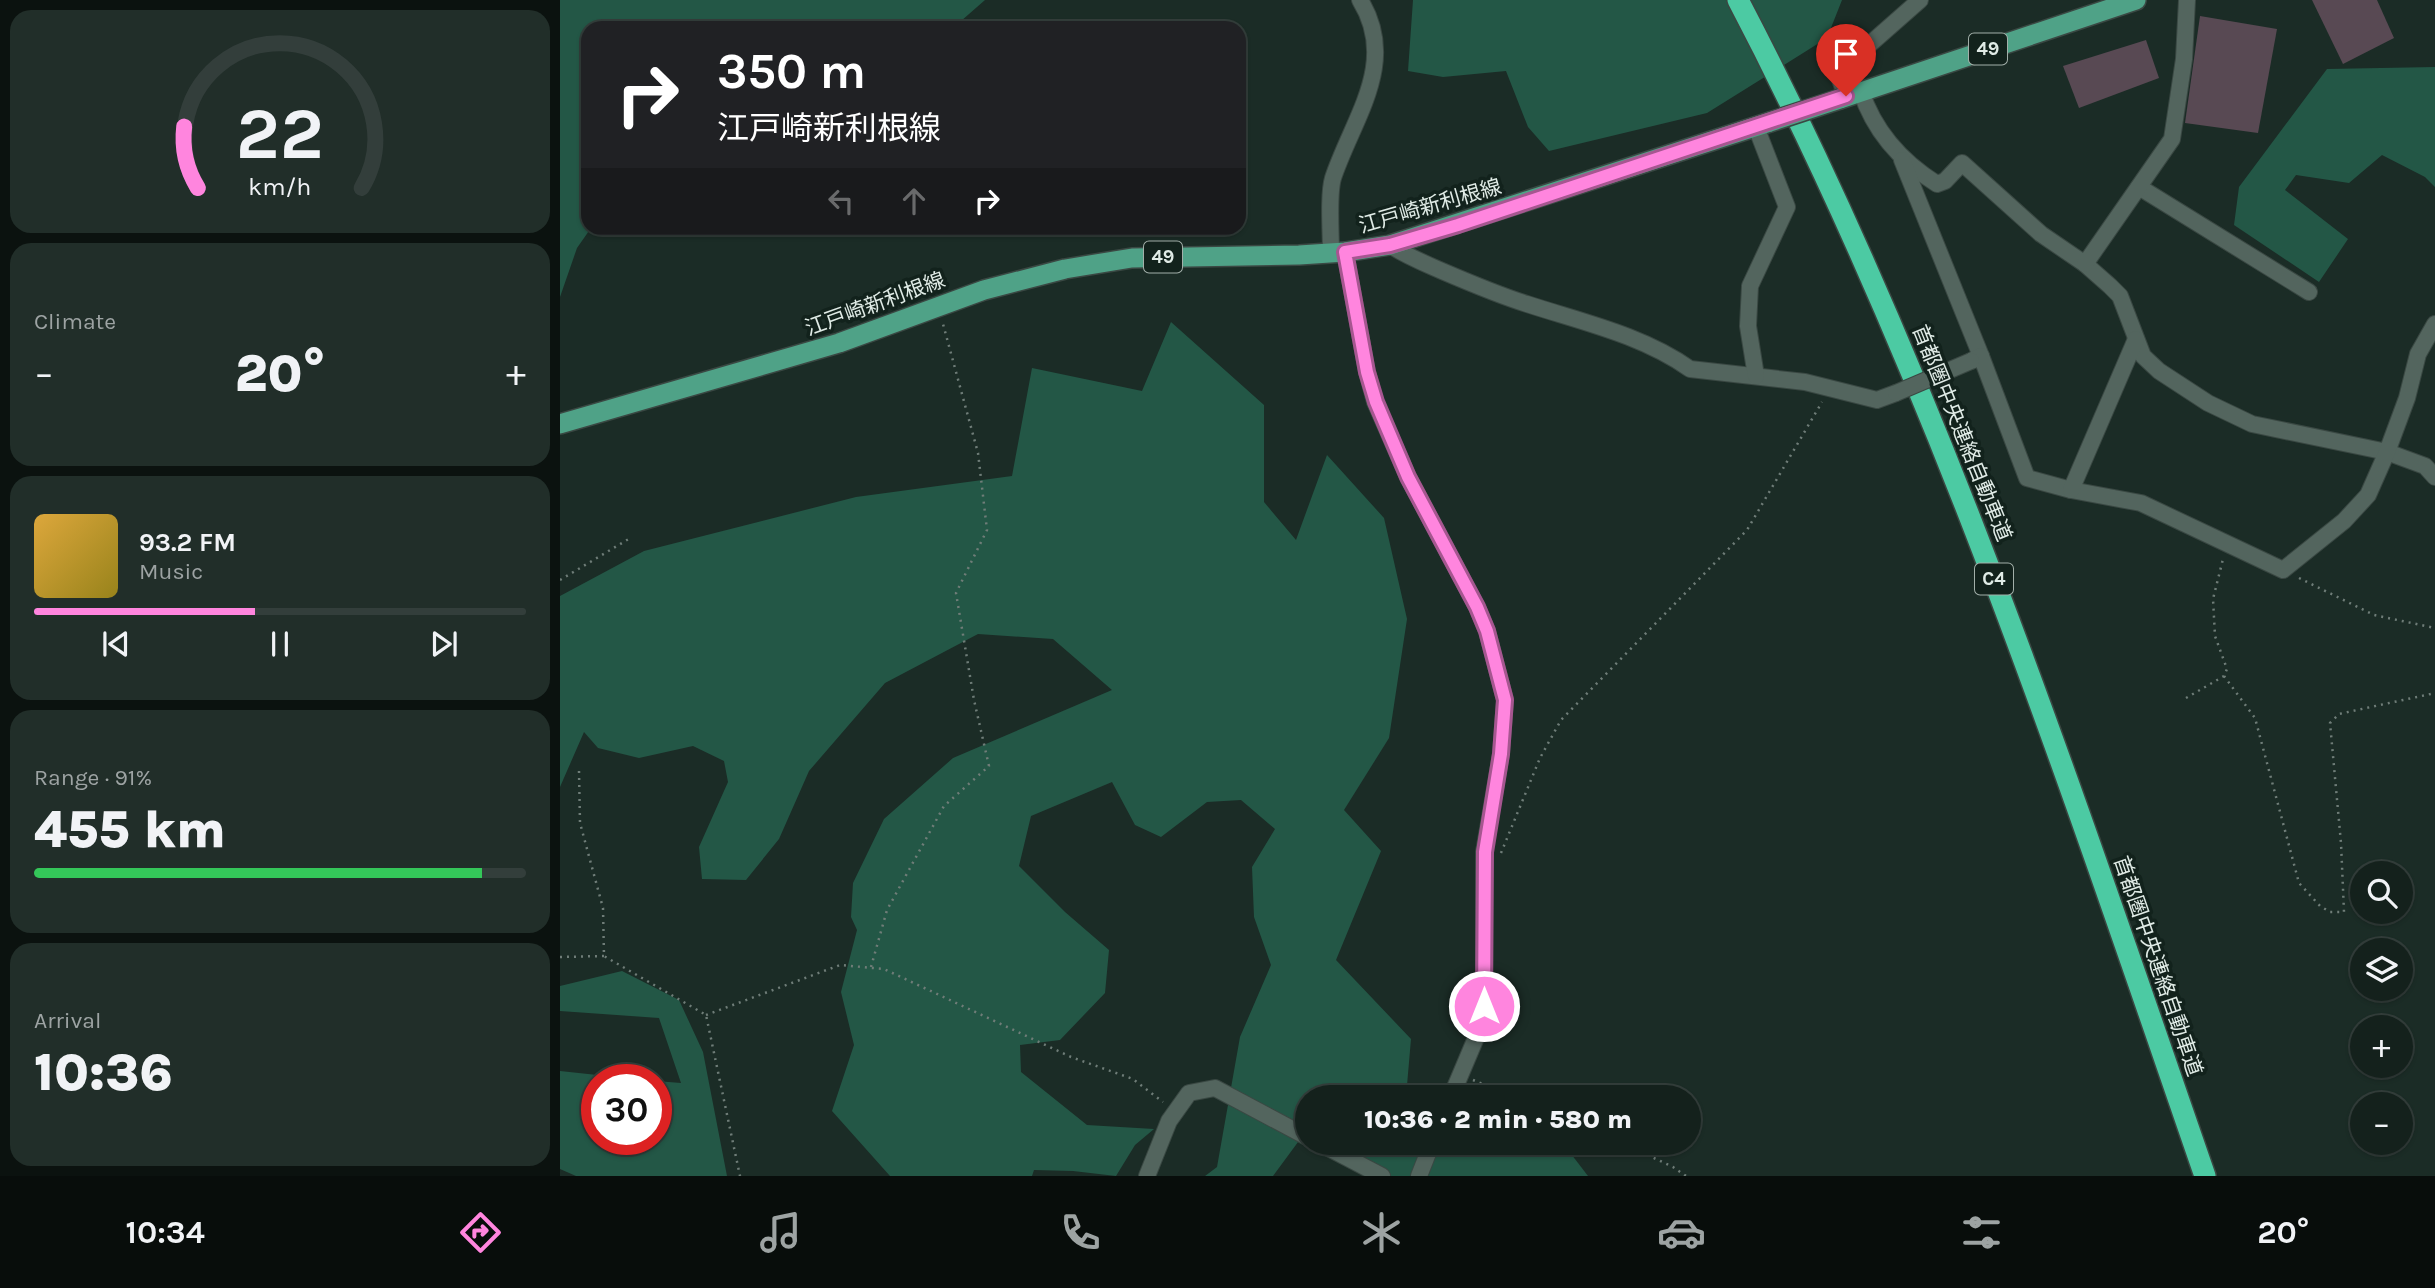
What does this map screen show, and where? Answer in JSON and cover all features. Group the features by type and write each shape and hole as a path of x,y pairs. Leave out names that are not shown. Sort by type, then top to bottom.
{"highway":[{"name":"首都圏中央連絡自動車道","path":"1738,0 1811,144 1886,311 1973,523 2042,705 2205,1176"}],"main road":[{"name":"江戸崎新利根線","path":"560,424 839,343 938,305 1029,277 1065,269 1132,258 1338,253 1390,245 1763,125 2136,0"}],"street":[{"path":"1360,0 1370,15 1375,46 1373,81 1332,181 1338,253 1376,402 1408,477 1477,607 1487,631 1505,700 1501,754 1485,852 1484,1006 1478,1033 1456,1085"},
{"path":"1920,0 1853,59 1839,77 1849,95 1872,116 1901,157 1976,359 2026,478 2071,490 2141,503 2283,570 2344,521 2368,495 2407,398 2418,354 2435,324"},
{"path":"2085,264 2172,139 2184,59 2187,0"},
{"path":"1756,376 1748,326 1751,286 1787,207 1763,125"},
{"path":"1901,157 1937,184 1945,181 1962,163 2041,234 2085,264 2120,296 2143,356 2159,371 2208,403 2252,424 2387,452 2425,466 2435,477"},
{"path":"2139,187 2309,292"},
{"path":"1390,245 1404,255 1471,284 1616,332 1675,358 1690,369 1805,382 1877,400 1976,359"},
{"path":"2071,490 2136,339"},
{"path":"1147,1176 1169,1121 1189,1093 1215,1088 1295,1131"},
{"path":"1342,1155 1382,1176"},
{"path":"1419,1176 1428,1155"}],"path":[{"path":"871,967 887,909 944,806 989,766 974,700 956,593 987,530 983,491 978,453 938,305"},
{"path":"1485,852 1500,855 1540,758 1561,720 1747,530 1829,388"},
{"path":"560,580 632,537"},
{"path":"2186,698 2224,676 2227,669 2215,636 2213,599 2224,555 2224,541"},
{"path":"2283,570 2374,615 2435,628"},
{"path":"2224,676 2255,718 2299,883 2320,906 2330,912 2344,912 2341,843 2330,723 2339,714 2435,693"},
{"path":"579,771 580,823 603,908 604,956"},
{"path":"560,957 604,956 706,1015 740,1176"},
{"path":"706,1015 840,965 884,968 1071,1057 1133,1079 1175,1112"},
{"path":"1460,1075 1485,1085"},
{"path":"1648,1155 1686,1176"}],"green space":[{"path":"560,0 985,0 961,21 581,21 581,235 586,235 577,248 560,297"},
{"path":"1413,0 1842,0 1827,38 1707,113 1549,151 1528,127 1506,71 1443,77 1408,71"},
{"path":"2435,67 2435,187 2425,177 2382,155 2349,183 2296,175 2285,190 2348,239 2319,282 2234,225 2239,187 2327,69"},
{"path":"1171,322 1264,405 1264,502 1296,540 1327,455 1384,518 1407,619 1389,738 1344,810 1381,851 1336,960 1411,1039 1407,1085 1295,1085 1295,1146 1273,1176 1205,1176 1217,1167 1240,1037 1271,965 1254,917 1252,867 1275,829 1241,800 1207,802 1161,837 1135,825 1112,782 1031,816 1019,866 1065,912 1109,950 1105,993 1060,1040 1020,1045 1021,1072 1087,1125 1154,1129 1135,1145 1116,1176 1034,1170 1032,1176 890,1176 832,1111 854,1045 841,992 857,930 851,917 853,883 884,819 953,758 1112,690 1053,639 978,634 885,683 809,771 779,839 746,880 702,879 699,847 728,782 724,761 693,746 639,758 598,748 584,732 560,787 560,596 644,551 856,497 1012,476 1032,368 1142,391"},
{"path":"622,971 679,1000 703,1052 727,1176 576,1176 560,1169 560,1071 581,1073 581,1155 672,1155 672,1082 681,1083 659,1018 560,1011 560,986"},
{"path":"1334,1155 1572,1155 1588,1176 1373,1176"}],"building":[{"path":"2312,0 2377,0 2394,38 2343,64"},
{"path":"2200,16 2277,29 2258,133 2185,123"},
{"path":"2146,40 2159,78 2079,108 2063,66"}],"route":[{"path":"1484,1006 1485,852 1501,754 1505,700 1487,631 1477,607 1386,430 1367,372 1345,252 1390,245 1458,225 1846,96"}]}
